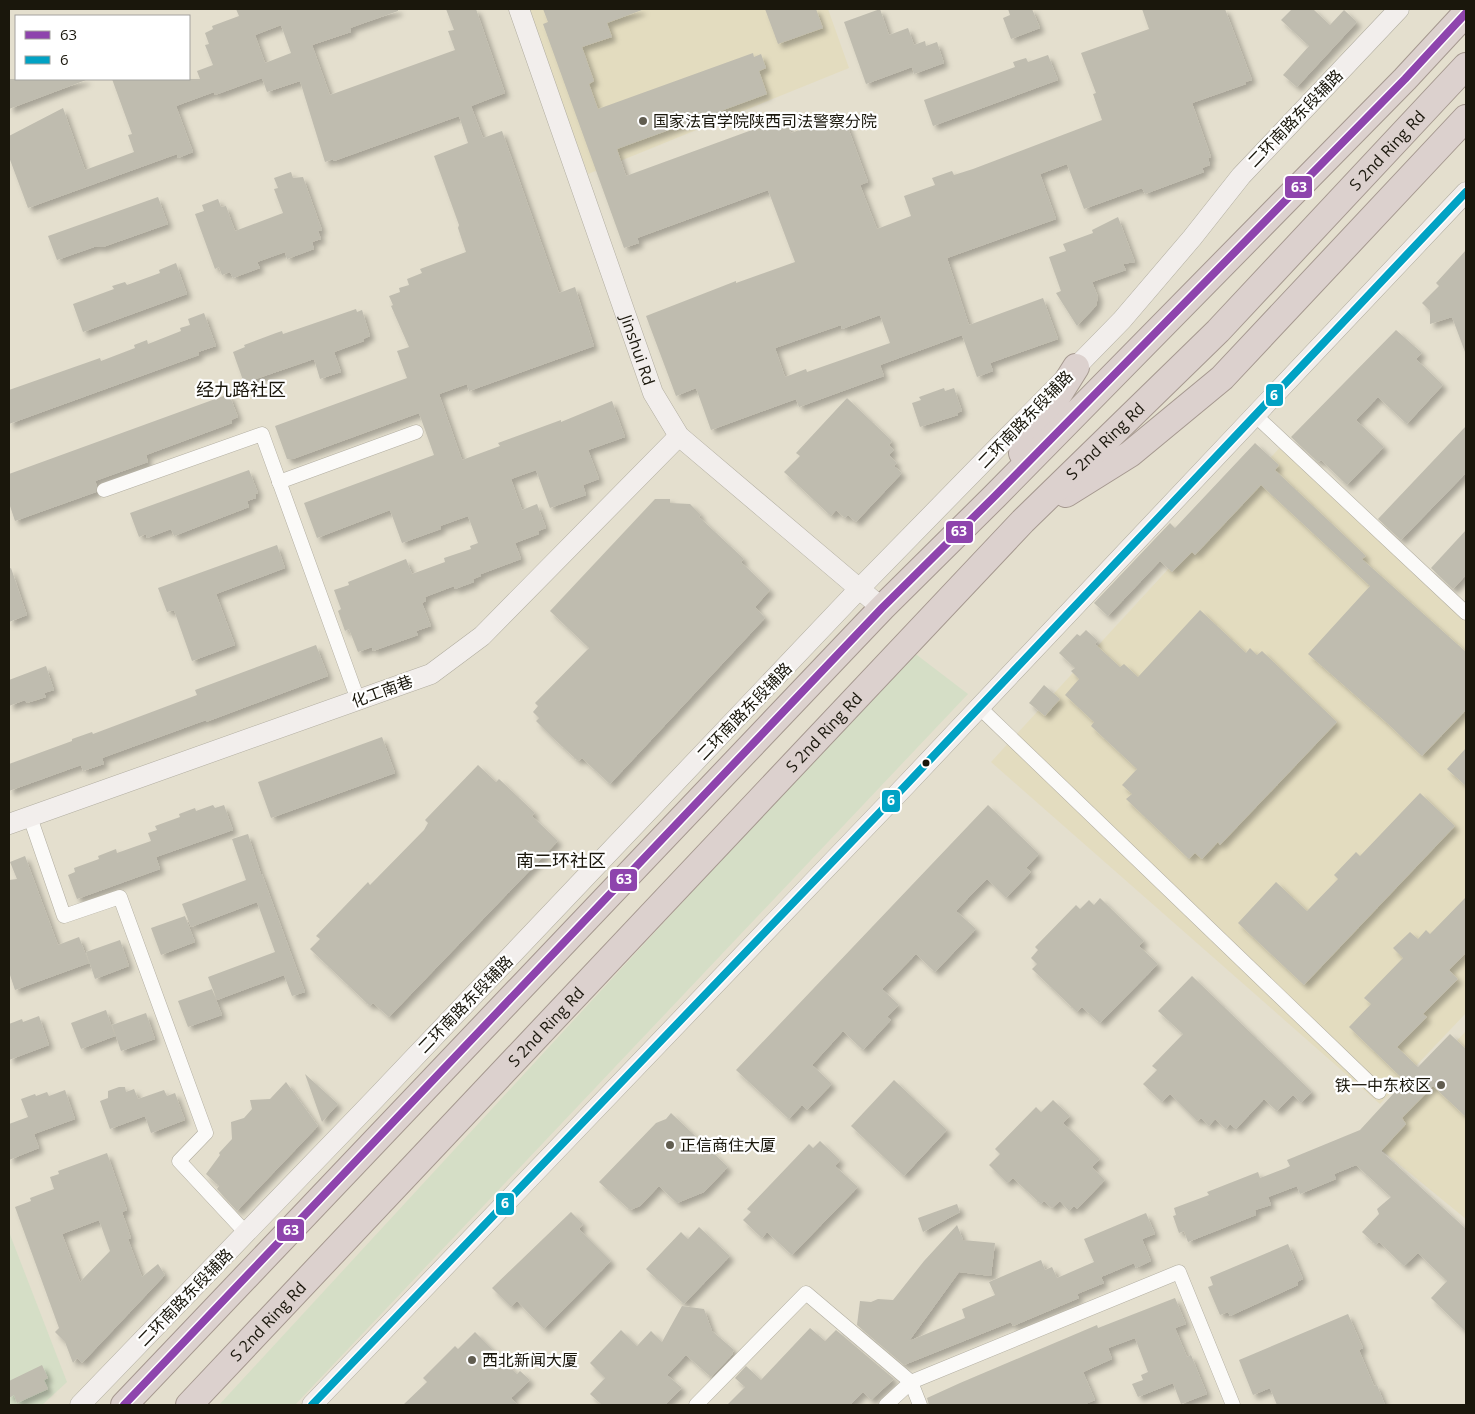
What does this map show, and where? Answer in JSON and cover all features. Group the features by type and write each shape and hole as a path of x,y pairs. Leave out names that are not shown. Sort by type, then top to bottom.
{"highway":[{"path":"1405,79 1457,9"},
{"path":"124,1405 882,608 995,496 1405,79 1466,13"},
{"name":"S 2nd Ring Rd","path":"189,1405 1023,521 1218,331 1466,66"},
{"path":"1023,521 1130,454 1222,378 1466,118"},
{"path":"995,496 1076,367"}],"main road":[{"name":"Jinshui Rd","path":"519,9 653,393 679,436 882,608"},
{"name":"二环南路东段辅路","path":"80,1405 860,588 1122,320 1192,238 1240,176 1399,9"},
{"path":"312,1405 980,707 1466,192"},
{"name":"化工南巷","path":"9,824 431,674 482,636 679,436"}],"street":[{"path":"1256,416 1466,613"},
{"path":"279,482 416,432"},
{"path":"104,490 262,434 358,700"},
{"path":"980,707 1379,1092"},
{"path":"30,817 64,916 120,897 206,1133 179,1161 246,1233"},
{"path":"886,1405 911,1382 1179,1272 1233,1405"},
{"path":"696,1405 806,1293 911,1382 920,1405"}],"shaded area":[{"name":"国家法官学院陕西司法警察分院","path":"527,9 828,9 849,68 588,174"},
{"path":"1284,443 1466,613 1466,1013 1380,1104 991,762"},
{"name":"铁一中东校区","path":"1466,1031 1466,1219 1367,1138"}],"green space":[{"path":"913,652 968,694 295,1405 219,1405"},
{"path":"9,1232 67,1382 42,1405 9,1405"}],"building":[{"path":"236,9 398,9 398,11 350,28 351,32 312,45 330,95 455,50 448,31 454,30 446,9 476,9 505,93 471,106 483,138 502,131 559,293 575,287 594,346 469,391 467,384 439,394 462,460 500,446 498,443 561,420 561,422 612,401 625,437 588,450 599,479 583,485 586,495 550,508 536,470 511,479 522,510 537,504 546,528 538,531 539,534 515,543 521,559 481,574 481,576 473,579 474,582 455,589 454,586 425,597 426,601 422,603 431,626 416,631 418,635 373,651 372,647 358,652 349,629 345,631 338,611 341,609 334,590 349,585 348,582 406,559 412,574 445,562 444,558 471,549 470,546 478,543 468,516 440,526 441,529 402,543 390,510 317,538 304,503 434,455 419,413 293,459 287,459 275,426 407,378 397,351 409,347 391,306 393,305 389,296 400,292 399,288 409,285 407,279 422,273 420,269 466,252 458,228 459,225 434,156 468,143 459,116 334,161 333,159 325,162 300,81 267,92 262,78 215,95 214,92 176,106 193,152 178,158 177,154 28,208 9,157 9,136 63,108 85,170 134,152 128,135 132,134 112,80 200,79 197,71 213,65 205,45 209,44 205,33 213,29 212,26 239,16","holes":["281,25 291,53 265,63 255,35"]},
{"path":"543,9 642,10 607,23 612,37 582,47 594,81 589,84 598,109 753,53 754,57 761,54 766,68 759,71 767,94 617,149 626,176 785,118 791,133 843,114 868,182 860,185 877,229 911,216 904,196 935,185 932,178 952,171 954,175 973,169 1102,120 1093,94 1096,93 1081,53 1149,29 1142,9 1225,9 1252,80 1245,82 1246,84 1192,103 1211,157 1208,158 1210,165 1202,168 1204,172 1145,194 1142,188 1084,209 1067,164 1040,174 1056,219 947,258 969,325 1043,298 1058,339 990,363 993,371 977,377 962,335 880,365 884,376 799,407 796,399 711,430 696,388 676,396 646,316 736,281 736,283 795,262 768,190 637,238 639,243 624,248 543,24 548,22","holes":["880,315 890,343 807,372 806,369 785,377 775,348 841,325 842,329"]},
{"path":"765,9 816,9 823,28 778,44"},
{"path":"880,9 889,35 908,28 914,45 925,41 926,46 937,42 944,63 914,74 912,67 866,84 844,22"},
{"path":"1008,9 1032,9 1040,28 1011,39 1003,18 1010,15"},
{"path":"1292,9 1313,9 1330,25 1344,10 1357,22 1297,87 1283,75 1309,46 1281,20"},
{"path":"1048,55 1058,80 933,126 924,100 1015,67 1013,62 1026,58 1028,62"},
{"path":"9,79 86,80 9,109"},
{"path":"291,172 293,178 303,177 322,230 318,231 321,239 312,242 314,249 287,259 285,252 257,262 260,268 233,278 230,272 222,275 219,267 215,269 195,214 204,211 202,205 218,199 221,207 226,206 235,231 283,213 274,189 278,188 274,178"},
{"path":"158,197 168,224 103,247 97,246 57,260 48,236"},
{"path":"1118,217 1135,262 1123,264 1126,270 1092,282 1098,297 1096,306 1077,326 1056,293 1061,291 1049,257 1066,251 1063,244 1093,233 1092,230"},
{"path":"1466,250 1465,352 1452,317 1430,324 1430,311 1422,303 1439,286 1436,283"},
{"path":"176,263 187,294 83,332 73,304 114,289 112,286 125,282 127,285 160,273 159,270"},
{"path":"356,309 357,312 362,310 370,336 363,339 364,341 334,352 341,372 320,379 314,359 244,383 233,352 245,347 244,345 276,333 282,331 283,334"},
{"path":"204,313 216,346 198,352 199,355 9,424 9,390 100,358 101,361 135,348 134,345 147,340 148,344 181,331 180,328 190,325 188,319"},
{"path":"1396,330 1422,353 1416,359 1443,385 1407,424 1378,397 1356,420 1384,447 1347,485 1321,460 1318,462 1291,437"},
{"path":"944,388 945,391 954,388 962,411 957,413 958,415 920,427 912,403 921,400 919,397"},
{"path":"229,394 238,417 231,420 232,423 146,455 148,462 95,481 97,486 96,492 15,521 9,503 9,474"},
{"path":"847,398 892,441 889,445 894,450 889,455 897,463 894,466 902,473 856,522 848,515 845,518 836,510 831,516 784,472 800,456 796,453"},
{"path":"1466,426 1466,473 1401,540 1378,519"},
{"path":"1255,443 1279,465 1275,470 1366,556 1362,559 1466,652 1466,710 1422,756 1308,654 1370,586 1261,485 1195,555 1192,552 1172,572 1160,561 1108,616 1094,603 1170,523 1175,528"},
{"path":"249,470 258,493 255,494 256,498 247,501 249,507 174,536 171,529 147,538 146,534 139,537 130,513"},
{"path":"655,499 670,499 670,503 690,504 701,515 699,517 744,559 741,562 770,590 755,607 765,618 610,784 582,758 578,761 552,737 536,721 539,718 533,712 538,706 535,703 589,648 550,611"},
{"path":"1466,530 1466,575 1453,589 1431,568"},
{"path":"277,545 285,568 216,594 235,645 192,661 174,610 167,612 158,588"},
{"path":"11,568 27,615 9,622 9,569"},
{"path":"1200,610 1246,653 1250,648 1257,655 1262,651 1337,722 1220,845 1218,842 1202,859 1195,853 1189,859 1126,799 1132,794 1122,785 1137,769 1091,726 1094,722 1065,695 1079,679 1071,671 1075,668 1059,653 1077,634 1080,636 1086,630 1098,641 1095,644 1120,667 1124,664 1138,677"},
{"path":"316,645 328,676 206,722 206,720 102,758 104,764 83,771 81,765 9,791 9,764 72,741 72,739 92,732 93,734 197,695 195,690"},
{"path":"46,666 54,690 44,693 46,697 27,703 25,700 9,706 9,680"},
{"path":"1044,685 1060,699 1045,716 1029,703"},
{"path":"382,737 395,773 271,818 258,782"},
{"path":"1466,748 1466,786 1447,769"},
{"path":"478,765 496,782 499,779 535,813 532,816 558,841 389,1017 373,1003 370,1006 310,949 320,939 316,936 368,882 370,885 424,830 428,823 425,820"},
{"path":"1420,793 1455,826 1304,985 1238,923 1276,882 1307,911 1338,879 1334,875 1356,852 1360,856"},
{"path":"213,805 215,808 224,805 233,830 156,857 160,869 77,899 68,875 75,872 74,868 99,859 98,856 116,849 117,853 151,841 148,833 157,830 155,826 180,817 179,814 195,808 196,811"},
{"path":"988,805 1039,854 1026,868 1031,872 1006,898 987,879 969,897 956,911 976,929 935,972 916,954 882,989 899,1005 887,1017 891,1020 863,1050 843,1031 812,1065 832,1084 807,1110 802,1105 789,1119 736,1070"},
{"path":"248,834 305,992 292,996 284,975 217,1000 208,977 275,952 257,902 191,927 182,904 246,880 232,839"},
{"path":"25,856 58,945 79,937 89,963 15,990 9,972 9,880 17,879 10,862"},
{"path":"1466,897 1466,953 1449,970 1458,979 1423,1014 1427,1017 1397,1047 1418,1067 1450,1034 1466,1049 1466,1117 1433,1086 1402,1118 1406,1124 1381,1151 1466,1229 1466,1332 1431,1298 1447,1281 1418,1253 1404,1266 1379,1242 1376,1245 1362,1232 1379,1214 1377,1209 1391,1197 1356,1165 1334,1174 1336,1179 1300,1194 1297,1186 1268,1197 1271,1205 1255,1210 1256,1215 1188,1242 1184,1231 1179,1233 1173,1216 1176,1215 1174,1208 1209,1195 1207,1192 1258,1172 1260,1178 1286,1168 1290,1166 1287,1160 1360,1130 1405,1081 1349,1027 1371,1004 1364,998 1403,958 1393,948 1410,932 1418,939 1426,930 1430,934"},
{"path":"1100,898 1144,941 1139,946 1158,964 1100,1023 1082,1007 1077,1012 1032,969 1037,964 1031,958 1038,950 1035,947 1076,905 1080,909 1089,900 1094,905"},
{"path":"185,916 195,942 161,955 151,928"},
{"path":"120,940 129,966 95,979 86,952"},
{"path":"1192,976 1312,1092 1301,1103 1293,1095 1277,1111 1264,1099 1236,1129 1230,1124 1226,1129 1215,1119 1209,1126 1201,1118 1197,1121 1170,1094 1162,1102 1143,1084 1157,1070 1152,1066 1183,1034 1158,1011"},
{"path":"212,989 222,1015 188,1027 178,1001"},
{"path":"106,1010 115,1036 81,1049 71,1023"},
{"path":"146,1013 155,1039 121,1051 112,1025"},
{"path":"39,1016 49,1045 9,1060 9,1024 22,1019 23,1022"},
{"path":"305,1074 338,1104 322,1122"},
{"path":"894,1080 947,1130 904,1176 851,1126"},
{"path":"286,1082 318,1126 237,1211 217,1189 219,1186 206,1174 220,1155 219,1153 232,1139 231,1122 244,1118 252,1109 250,1100 270,1099"},
{"path":"125,1087 126,1092 134,1089 138,1099 164,1090 167,1096 175,1093 185,1120 151,1133 145,1116 110,1129 100,1101 108,1098 108,1091"},
{"path":"65,1090 75,1119 34,1134 39,1148 9,1160 9,1124 28,1117 21,1099 47,1092 49,1096"},
{"path":"1053,1100 1070,1116 1063,1123 1100,1159 1092,1167 1105,1180 1077,1209 1074,1206 1069,1211 1060,1201 1052,1208 1044,1201 1041,1204 1013,1178 1007,1183 989,1165 1000,1154 995,1149 1036,1107 1041,1112"},
{"name":"正信商住大厦","path":"671,1113 728,1167 704,1192 677,1203 659,1186 640,1206 630,1210 599,1182 656,1123 666,1119"},
{"path":"820,1141 840,1160 835,1166 858,1187 792,1255 767,1232 762,1238 743,1220 751,1212 747,1209 809,1144 813,1148"},
{"path":"107,1153 127,1210 122,1212 131,1238 128,1239 142,1277 158,1264 165,1275 82,1363 77,1358 73,1363 65,1342 55,1332 59,1328 15,1207 31,1201 30,1198 54,1189 50,1177 59,1174 58,1171","holes":["99,1220 110,1251 80,1282 62,1234"]},
{"path":"957,1204 960,1212 923,1232 918,1218"},
{"path":"571,1212 583,1224 579,1229 611,1261 544,1329 517,1301 511,1307 492,1288"},
{"path":"1146,1213 1155,1234 1142,1239 1151,1261 1136,1268 1134,1263 1101,1277 1104,1283 1077,1294 1079,1298 1013,1326 1011,1322 904,1365 857,1325 860,1301 893,1300 924,1261 957,1225 963,1240 995,1243 991,1276 959,1272 909,1341 965,1318 962,1309 995,1295 989,1282 1041,1260 1045,1270 1052,1267 1057,1278 1094,1262 1084,1239"},
{"path":"699,1227 730,1256 684,1304 646,1269 681,1232 688,1239"},
{"path":"1288,1244 1303,1279 1297,1282 1298,1285 1230,1316 1228,1312 1220,1315 1208,1287 1213,1285 1210,1277"},
{"path":"1175,1298 1186,1324 1175,1328 1187,1357 1191,1355 1207,1394 1181,1404 1173,1383 1138,1397 1132,1384 1143,1380 1141,1375 1148,1372 1135,1338 1108,1348 1112,1359 1083,1372 1095,1400 1083,1405 929,1405 927,1398 960,1383 1097,1325 1098,1328"},
{"path":"682,1306 704,1309 712,1331 734,1350 733,1354 711,1377 686,1355 667,1375 682,1388 665,1405 602,1405 590,1394 605,1378 590,1363 621,1330 637,1346 651,1331 662,1342"},
{"path":"1348,1314 1363,1348 1359,1350 1374,1386 1377,1385 1385,1405 1277,1405 1270,1388 1253,1395 1239,1360"},
{"path":"810,1328 825,1341 836,1330 894,1379 871,1400 863,1392 850,1405 727,1405 745,1387 735,1378 746,1366 761,1380"},
{"name":"西北新闻大厦","path":"475,1332 517,1374 520,1371 530,1380 511,1398 518,1405 403,1405 427,1382 423,1378 455,1346 458,1349"},
{"path":"42,1365 48,1378 44,1380 48,1389 17,1403 14,1395 9,1398 9,1381"}],"transit line":[{"name":"63","path":"124,1405 882,608 995,496 1405,79 1466,13"},
{"name":"6","path":"312,1405 906,785 1466,192"}],"place":[{"name":"国家法官学院陕西司法警察分院","path":"643,121"},
{"name":"铁一中东校区","path":"1441,1085"},
{"name":"正信商住大厦","path":"670,1145"},
{"name":"西北新闻大厦","path":"472,1360"}],"district":[{"name":"经九路社区","path":"241,390"},
{"name":"南二环社区","path":"561,861"}]}
